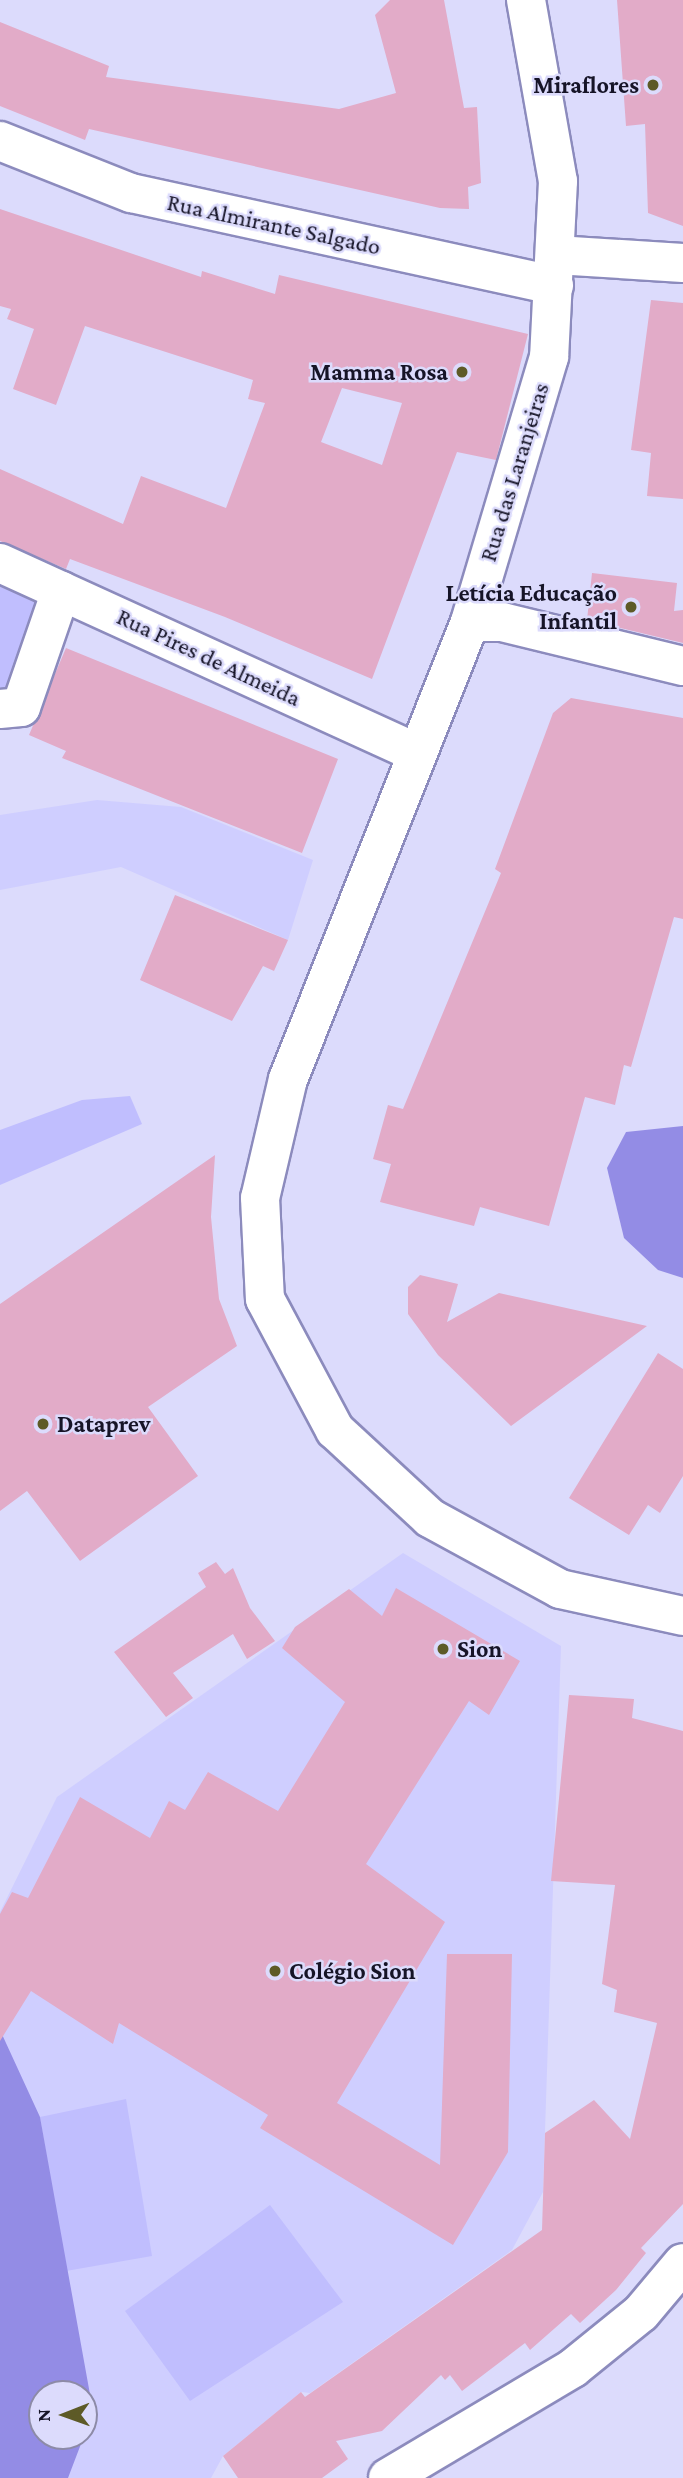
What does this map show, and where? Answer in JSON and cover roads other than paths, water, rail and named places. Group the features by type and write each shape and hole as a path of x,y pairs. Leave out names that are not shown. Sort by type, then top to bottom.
{"street":[{"name":"Rua das Laranjeiras","path":"526,0 558,181 549,357 470,622 288,1079 260,1198 265,1299 335,1430 430,1518 487,1553 560,1589 683,1616"},
{"name":"Rua Almirante Salgado","path":"0,141 131,193 555,270 683,263"},
{"name":"Rua Pires de Almeida","path":"0,563 416,753"},
{"path":"0,709 21,707 61,591"},
{"path":"470,622 502,622 683,666"},
{"path":"388,2478 573,2368 640,2313 683,2263"}],"place":[{"name":"Miraflores","path":"653,85"},
{"name":"Mamma Rosa","path":"462,372"},
{"name":"Letícia Educação Infantil","path":"631,607"},
{"name":"Dataprev","path":"43,1424"},
{"name":"Sion","path":"443,1649"},
{"name":"Colégio Sion","path":"275,1971"}]}
